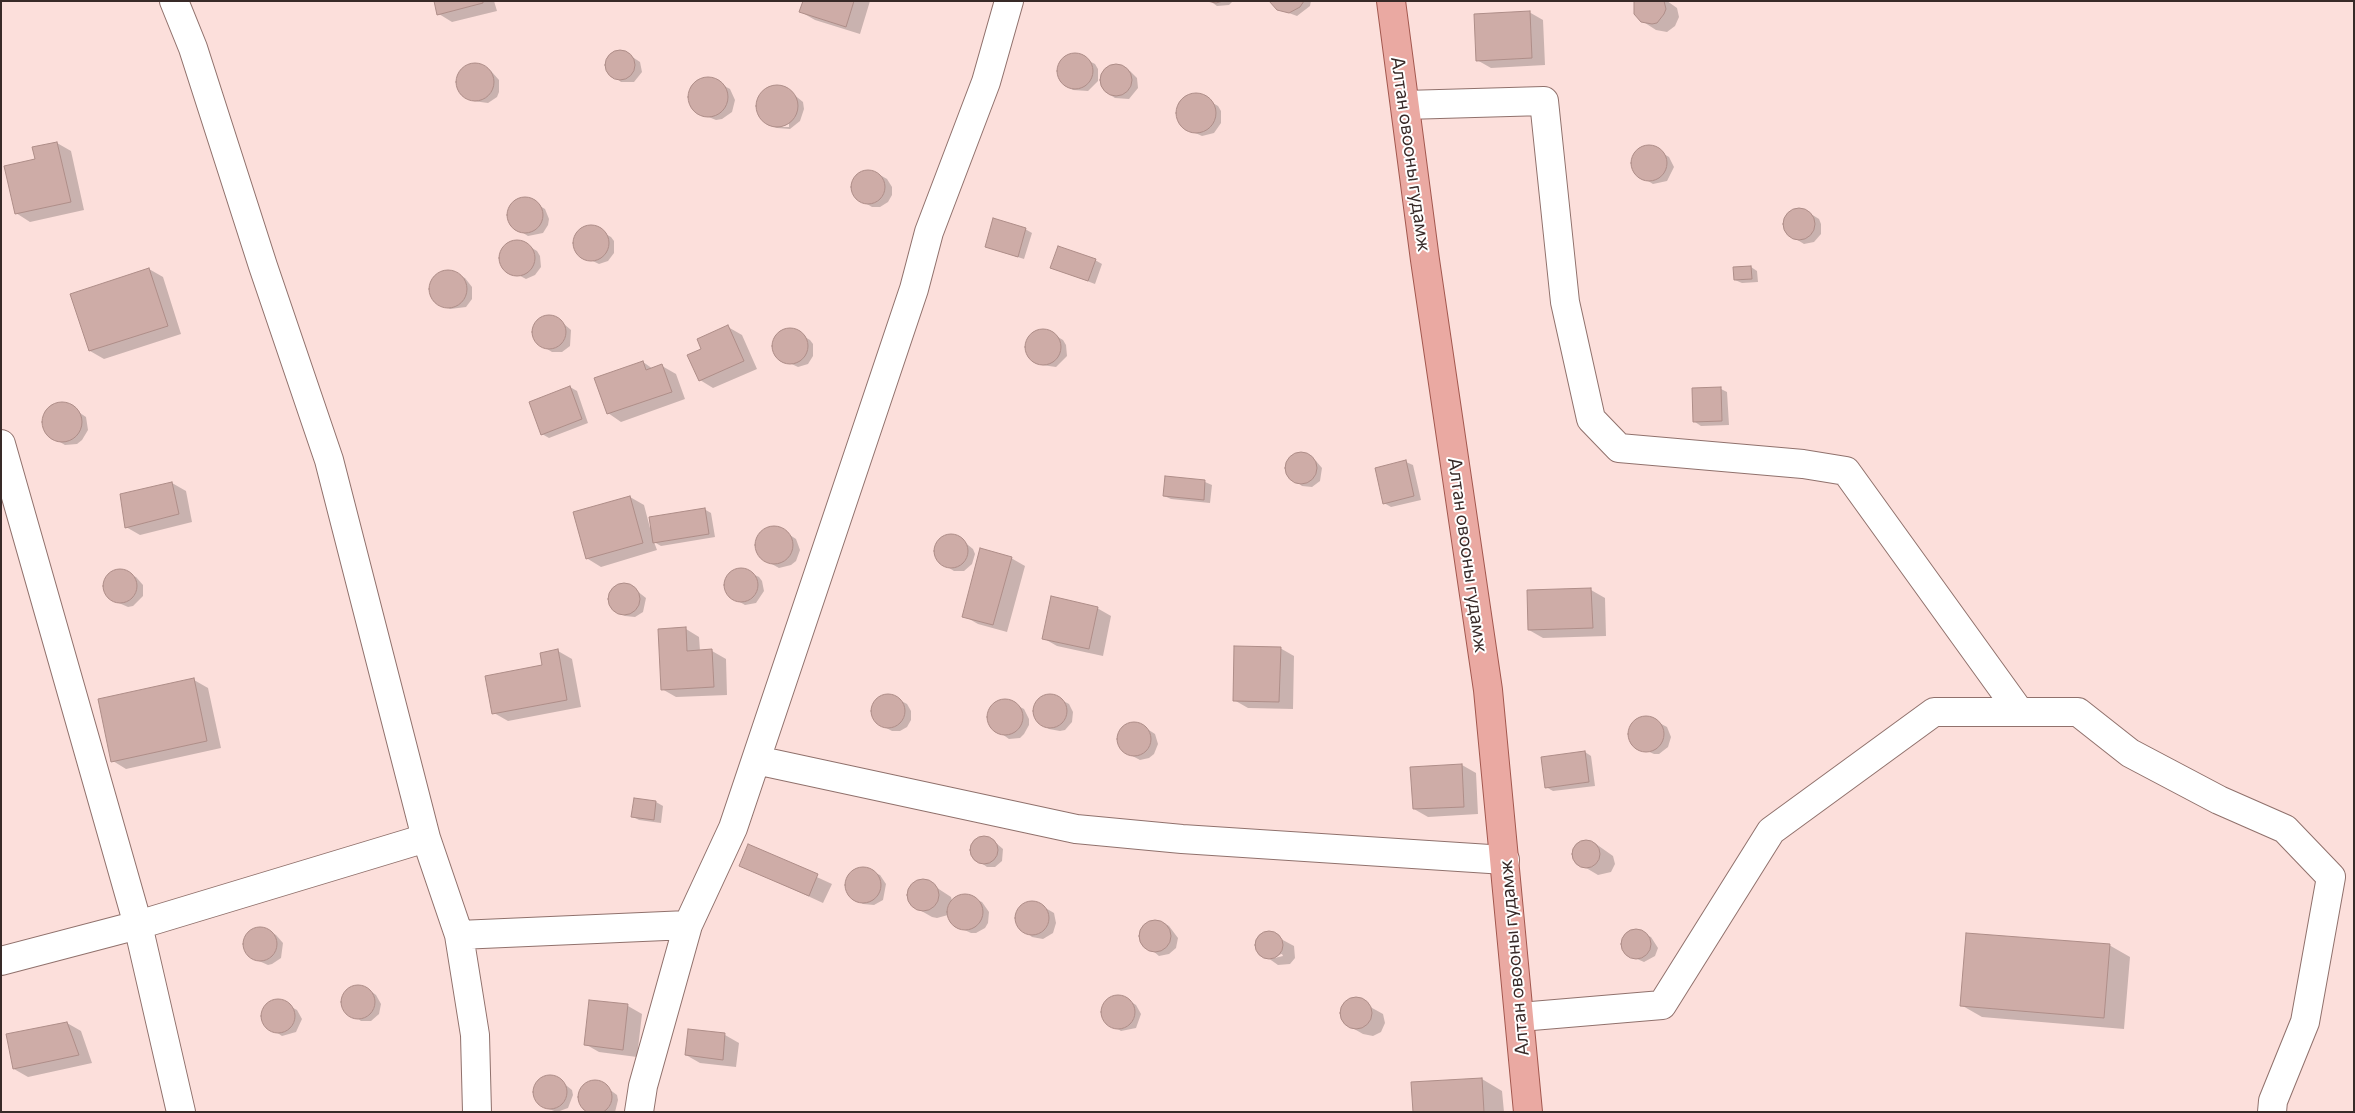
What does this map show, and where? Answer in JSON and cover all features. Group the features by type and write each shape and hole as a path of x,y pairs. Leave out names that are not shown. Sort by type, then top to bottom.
{"main road":[{"name":"Алтан овооны гудамж","path":"1391,1 1488,690 1528,1112"}],"street":[{"path":"174,1 193,48 263,266 329,460 426,838 459,935 475,1035 481,1108"},
{"path":"639,1112 643,1086 688,926 733,828 914,289 929,232 986,82 1009,1"},
{"path":"1405,105 1544,101 1565,302 1591,419 1619,448 1803,464 1846,471 2019,711"},
{"path":"1,444 138,925 181,1112"},
{"path":"1520,1017 1662,1005 1771,831 1934,712 2078,712 2130,753 2219,800 2285,830 2331,877 2305,1022 2273,1101 2272,1112"},
{"path":"756,760 1076,829 1182,839 1505,860"},
{"path":"1,961 138,925 426,838"},
{"path":"459,935 688,926"}],"building":[{"path":"434,1 483,1 483,3 437,15"},
{"path":"803,1 854,1 846,27 799,12"},
{"path":"1207,1 1223,1 1216,3"},
{"path":"1269,1 1304,1 1300,7 1289,13 1277,10"},
{"path":"1634,1 1664,1 1666,9 1657,23 1641,22 1634,14"},
{"path":"1530,11 1532,58 1476,61 1474,14"},
{"path":"620,50 631,54 635,65 631,76 620,80 609,76 605,65 609,54"},
{"path":"1075,53 1087,59 1093,71 1087,83 1075,89 1063,83 1057,71 1063,59"},
{"path":"475,63 488,69 494,82 488,95 475,101 462,95 456,82 462,69"},
{"path":"1116,64 1122,65 1127,69 1131,74 1131,86 1127,91 1122,95 1116,96 1110,95 1105,91 1101,86 1100,80 1101,74 1105,69 1110,65"},
{"path":"708,77 722,83 728,97 722,111 708,117 694,111 688,97 694,83"},
{"path":"773,85 781,85 792,91 798,106 792,121 781,127 773,127 762,121 756,110 756,102 762,91"},
{"path":"1196,93 1210,99 1216,113 1210,127 1196,133 1182,127 1176,113 1182,99"},
{"path":"57,142 71,202 15,214 4,166 35,159 32,147"},
{"path":"1649,145 1661,151 1667,163 1661,175 1649,181 1637,175 1631,163 1637,151"},
{"path":"868,170 875,171 880,175 884,180 884,194 880,199 875,203 868,204 861,203 856,199 852,194 851,187 852,180 856,175 861,171"},
{"path":"525,197 537,203 543,215 537,227 525,233 513,227 507,215 513,203"},
{"path":"1799,208 1811,212 1815,224 1811,236 1799,240 1787,236 1783,224 1787,212"},
{"path":"993,218 1026,228 1018,257 985,247"},
{"path":"591,225 603,231 609,243 603,255 591,261 579,255 573,243 579,231"},
{"path":"517,240 529,246 535,258 529,270 517,276 505,270 499,258 505,246"},
{"path":"1058,246 1096,259 1088,281 1050,268"},
{"path":"1751,266 1752,279 1734,280 1733,267"},
{"path":"149,268 168,326 89,351 70,294"},
{"path":"448,270 461,276 467,289 461,302 448,308 435,302 429,289 435,276"},
{"path":"549,315 556,316 561,320 565,325 565,339 561,344 556,348 549,349 542,348 537,344 533,339 532,332 533,325 537,320 542,316"},
{"path":"728,325 744,361 699,381 687,355 701,349 697,339"},
{"path":"790,328 802,334 808,346 802,358 790,364 778,358 772,346 778,334"},
{"path":"1043,329 1055,335 1061,347 1055,359 1043,365 1031,359 1025,347 1031,335"},
{"path":"643,361 646,370 662,364 672,392 607,414 594,378"},
{"path":"570,386 582,419 541,435 529,402"},
{"path":"1721,387 1722,421 1693,422 1692,388"},
{"path":"62,402 73,405 79,411 82,422 79,433 73,439 62,442 51,439 45,433 42,422 45,411 51,405"},
{"path":"1301,452 1312,457 1317,468 1312,479 1301,484 1290,479 1285,468 1290,457"},
{"path":"1406,460 1414,496 1383,504 1375,468"},
{"path":"1165,476 1205,480 1204,500 1163,496"},
{"path":"172,482 179,514 125,528 120,494"},
{"path":"630,496 643,543 586,559 573,512"},
{"path":"705,508 709,534 653,543 649,517"},
{"path":"774,526 788,531 793,545 788,559 774,564 760,559 755,545 760,531"},
{"path":"951,534 958,535 963,539 967,544 967,558 963,563 958,567 951,568 944,567 939,563 935,558 934,551 935,544 939,539 944,535"},
{"path":"980,548 1012,557 993,625 962,617"},
{"path":"741,568 748,569 753,573 757,578 757,592 753,597 748,601 741,602 734,601 729,597 725,592 724,585 725,578 729,573 734,569"},
{"path":"120,569 127,570 132,574 136,579 136,593 132,598 127,602 120,603 113,602 108,598 104,593 103,586 104,579 108,574 113,570"},
{"path":"624,583 630,584 635,588 639,593 639,605 635,610 630,614 624,615 618,614 613,610 609,605 608,599 609,593 613,588 618,584"},
{"path":"1591,588 1593,628 1528,630 1527,590"},
{"path":"1051,596 1098,607 1089,649 1042,639"},
{"path":"686,627 687,651 712,649 714,687 661,690 658,629"},
{"path":"1234,646 1281,647 1279,702 1233,701"},
{"path":"558,649 567,700 492,714 485,676 542,665 540,653"},
{"path":"194,678 207,741 111,762 98,699"},
{"path":"888,694 900,699 905,711 900,723 888,728 876,723 871,711 876,699"},
{"path":"1050,694 1062,699 1067,711 1062,723 1050,728 1038,723 1033,711 1038,699"},
{"path":"1005,699 1012,700 1018,704 1022,710 1022,724 1018,730 1012,734 1005,735 998,734 992,730 988,724 987,717 988,710 992,704 998,700"},
{"path":"1646,716 1658,722 1664,734 1658,746 1646,752 1634,746 1628,734 1634,722"},
{"path":"1134,722 1141,723 1146,727 1150,732 1150,746 1146,751 1141,755 1134,756 1127,755 1122,751 1118,746 1117,739 1118,732 1122,727 1127,723"},
{"path":"1585,751 1589,782 1545,788 1541,757"},
{"path":"1462,764 1464,807 1413,809 1410,767"},
{"path":"634,798 656,801 654,820 631,817"},
{"path":"984,836 994,840 998,850 994,860 984,864 974,860 970,850 974,840"},
{"path":"1586,840 1596,844 1600,854 1596,864 1586,868 1576,864 1572,854 1576,844"},
{"path":"748,844 818,874 809,896 739,866"},
{"path":"863,867 875,873 881,885 875,897 863,903 851,897 845,885 851,873"},
{"path":"923,879 929,880 934,884 938,889 938,901 934,906 929,910 923,911 917,910 912,906 908,901 907,895 908,889 912,884 917,880"},
{"path":"965,894 972,895 978,899 982,905 982,919 978,925 972,929 965,930 958,929 952,925 948,919 947,912 948,905 952,899 958,895"},
{"path":"1032,901 1039,902 1044,906 1048,911 1048,925 1044,930 1039,934 1032,935 1025,934 1020,930 1016,925 1015,918 1016,911 1020,906 1025,902"},
{"path":"1155,920 1167,924 1171,936 1167,948 1155,952 1143,948 1139,936 1143,924"},
{"path":"260,927 267,928 272,932 276,937 276,951 272,956 267,960 260,961 253,960 248,956 244,951 243,944 244,937 248,932 253,928"},
{"path":"1636,929 1647,933 1651,944 1647,955 1636,959 1625,955 1621,944 1625,933"},
{"path":"1269,931 1279,935 1283,945 1279,955 1269,959 1259,955 1255,945 1259,935"},
{"path":"1966,933 2110,944 2104,1018 1960,1006"},
{"path":"358,985 370,990 375,1002 370,1014 358,1019 346,1014 341,1002 346,990"},
{"path":"1118,995 1130,1000 1135,1012 1130,1024 1118,1029 1106,1024 1101,1012 1106,1000"},
{"path":"1356,997 1362,998 1367,1002 1371,1007 1371,1019 1367,1024 1362,1028 1356,1029 1350,1028 1345,1024 1341,1019 1340,1013 1341,1007 1345,1002 1350,998"},
{"path":"278,999 290,1004 295,1016 290,1028 278,1033 266,1028 261,1016 266,1004"},
{"path":"589,1000 628,1004 623,1050 584,1045"},
{"path":"67,1022 79,1055 13,1069 6,1034"},
{"path":"688,1029 725,1033 723,1060 685,1055"},
{"path":"550,1075 562,1080 567,1092 562,1104 550,1109 538,1104 533,1092 538,1080"},
{"path":"1482,1078 1484,1112 1413,1112 1411,1082"},
{"path":"595,1080 607,1085 612,1097 607,1109 595,1114 583,1109 578,1097 583,1085"}]}
